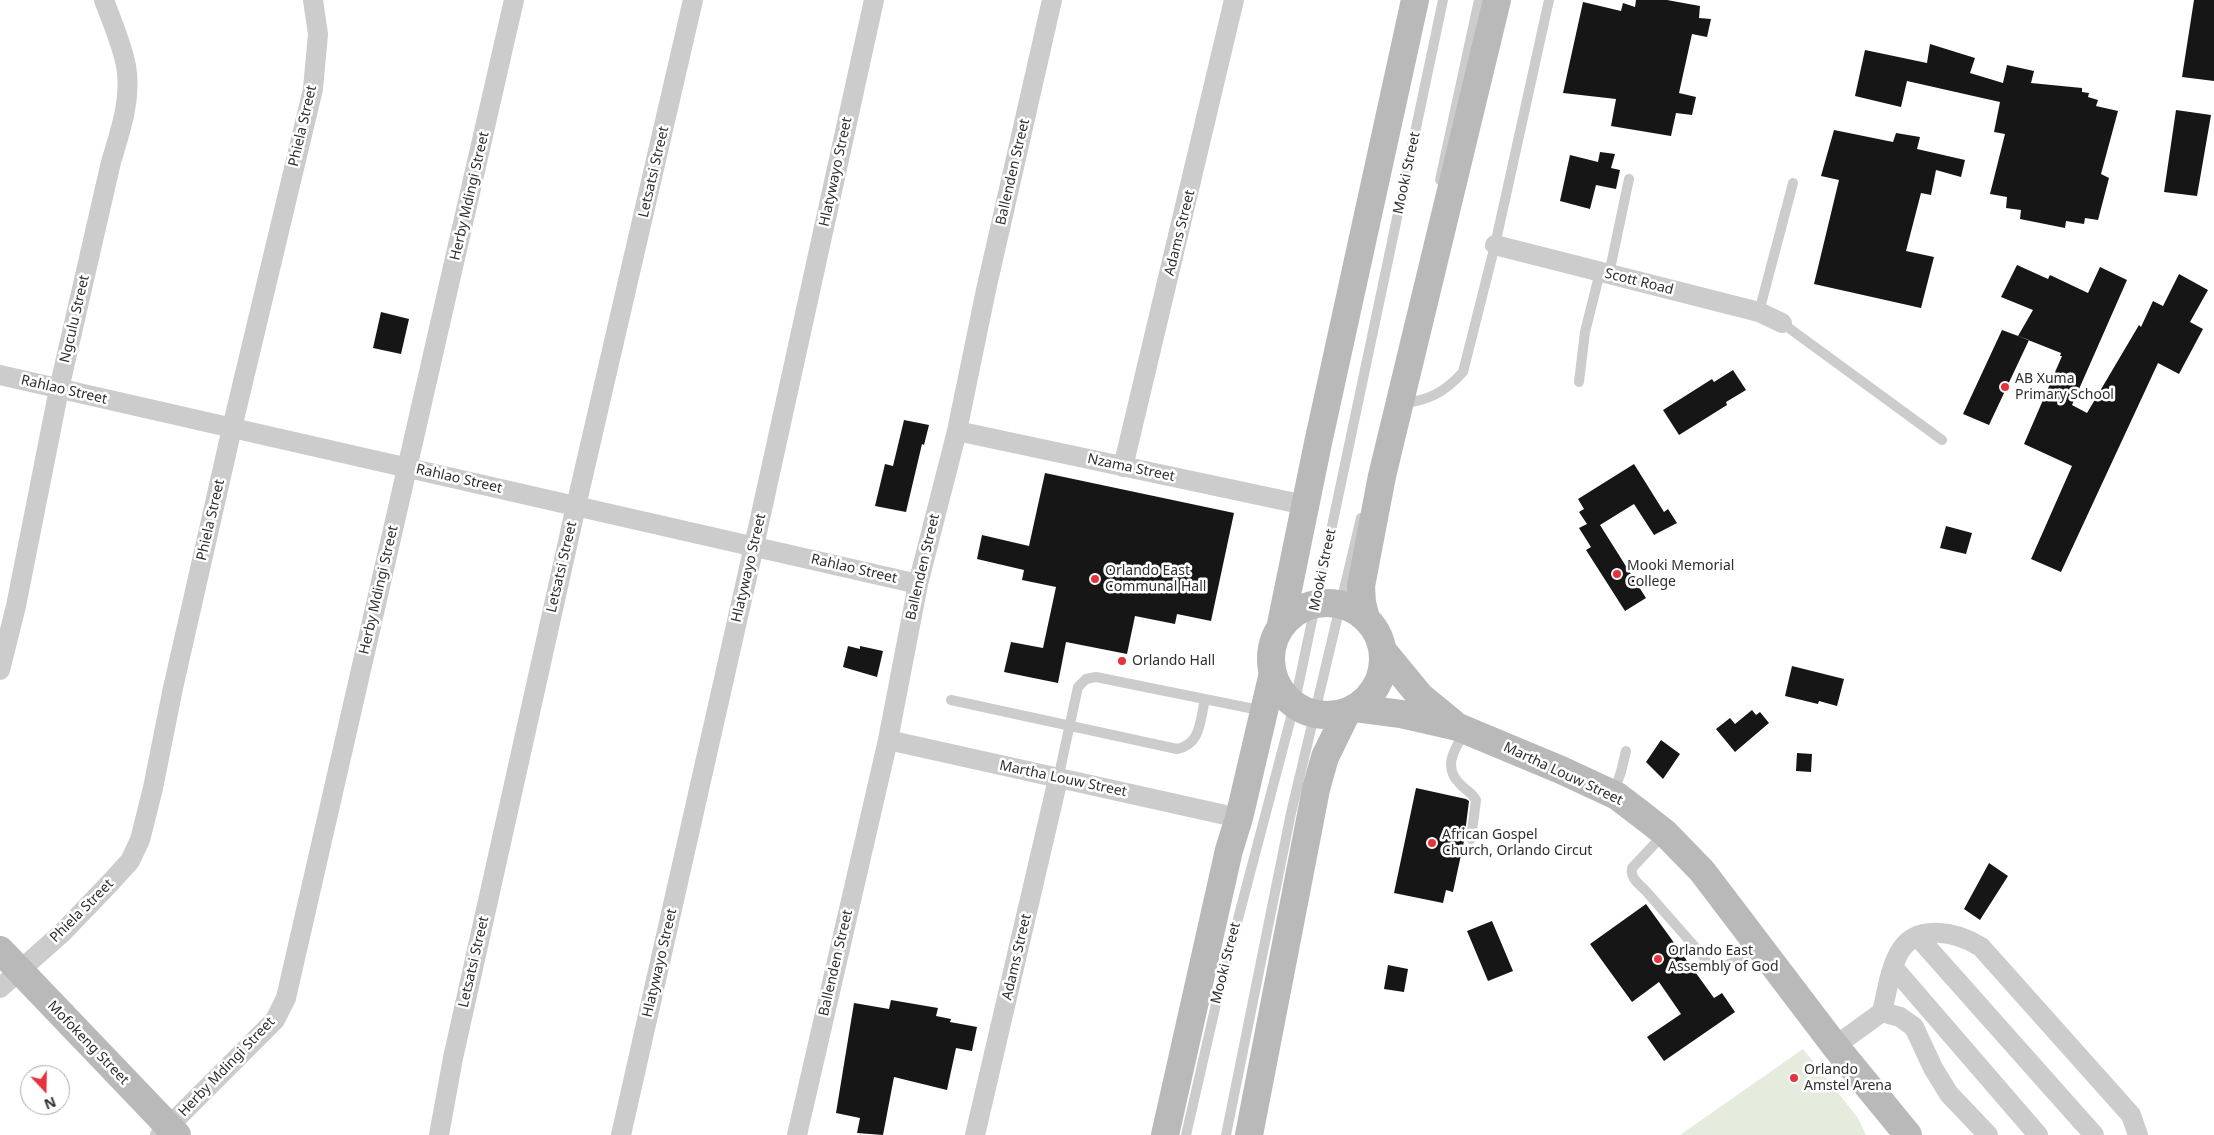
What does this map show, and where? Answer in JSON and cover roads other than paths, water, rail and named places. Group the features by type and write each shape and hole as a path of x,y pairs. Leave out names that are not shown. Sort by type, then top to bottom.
{"main road":[{"name":"Mooki Street","path":"1281,624 1305,505 1415,0"},
{"path":"1366,618 1354,609 1329,604 1303,607 1281,624 1274,641 1271,658 1272,677 1280,693 1305,710 1331,716 1351,710 1368,698 1378,684 1383,668 1383,651 1376,633 1366,618 1362,604 1361,586 1382,476 1401,404 1497,0"},
{"name":"Martha Louw Street","path":"1383,651 1420,696 1461,728"},
{"name":"Mooki Street","path":"1165,1135 1229,850 1239,818 1272,677"},
{"path":"1249,1135 1316,789 1325,757 1351,710"},
{"name":"Martha Louw Street","path":"1351,710 1401,714 1461,728 1561,770 1613,795 1665,833 1702,871 1835,1046 1908,1135"},
{"name":"Mofokeng Street","path":"0,950 9,979 168,1132"}],"street":[{"name":"Ngculu Street","path":"0,670 16,606 59,389 111,162 122,126 126,100 126,67 104,0"},
{"name":"Phiela Street","path":"9,979 62,934 130,861 140,840 232,428 313,90 318,34 313,0"},
{"name":"Herby Mdingi Street","path":"168,1132 275,1020 286,998 514,0"},
{"name":"Letsatsi Street","path":"439,1135 453,1058 576,506 693,0"},
{"name":"Hlatywayo Street","path":"622,1135 874,0"},
{"name":"Ballenden Street","path":"796,1135 888,740 918,584 957,431 986,290 1052,0"},
{"name":"Adams Street","path":"1123,467 1234,0"},
{"name":"Scott Road","path":"1495,245 1759,312 1782,323"},
{"name":"Rahlao Street","path":"0,375 918,584"},
{"name":"Nzama Street","path":"957,431 1305,505"},
{"name":"Martha Louw Street","path":"888,740 1058,779 1102,786 1239,818"},
{"name":"Adams Street","path":"975,1135 1058,779"},
{"path":"1835,1046 1882,1012 1893,967 1900,952 1907,943 1918,937 1938,931 1968,938 1981,946 2131,1115 2138,1135"},
{"path":"1918,937 2094,1135"},
{"path":"1893,967 2038,1135"},
{"path":"1882,1012 1900,1017 1914,1027 1933,1068 1949,1094 1988,1135"}],"lane":[{"name":"Mooki Street","path":"1186,1135 1219,991 1305,710 1329,604 1443,0"},
{"path":"1436,195 1479,0"},
{"path":"1401,404 1430,398 1450,386 1463,372 1495,245 1549,0"},
{"path":"1578,382 1585,332 1604,273 1629,179"},
{"path":"1759,312 1792,183"},
{"path":"1782,323 1942,440"},
{"name":"Mooki Street","path":"1226,1135 1291,813 1305,710 1329,604 1363,508"},
{"path":"1058,779 1078,687 1086,679 1096,677 1264,711"},
{"path":"951,700 1177,749 1188,747 1195,741 1205,699"},
{"path":"1461,728 1449,761 1452,774 1460,785 1473,794 1476,800 1471,839"},
{"path":"1613,795 1626,751"},
{"path":"1665,833 1632,868 1632,875 1635,881 1646,890 1710,964 1721,967 1728,965 1758,943"}],"place":[{"name":"AB Xuma Primary School","path":"2005,387"},
{"name":"Mooki Memorial College","path":"1617,574"},
{"name":"Orlando East Communal Hall","path":"1095,579"},
{"name":"Orlando Hall","path":"1122,661"},
{"name":"African Gospel Church, Orlando Circut","path":"1432,843"},
{"name":"Orlando East Assembly of God","path":"1658,959"},
{"name":"Orlando Amstel Arena","path":"1794,1078"}]}
